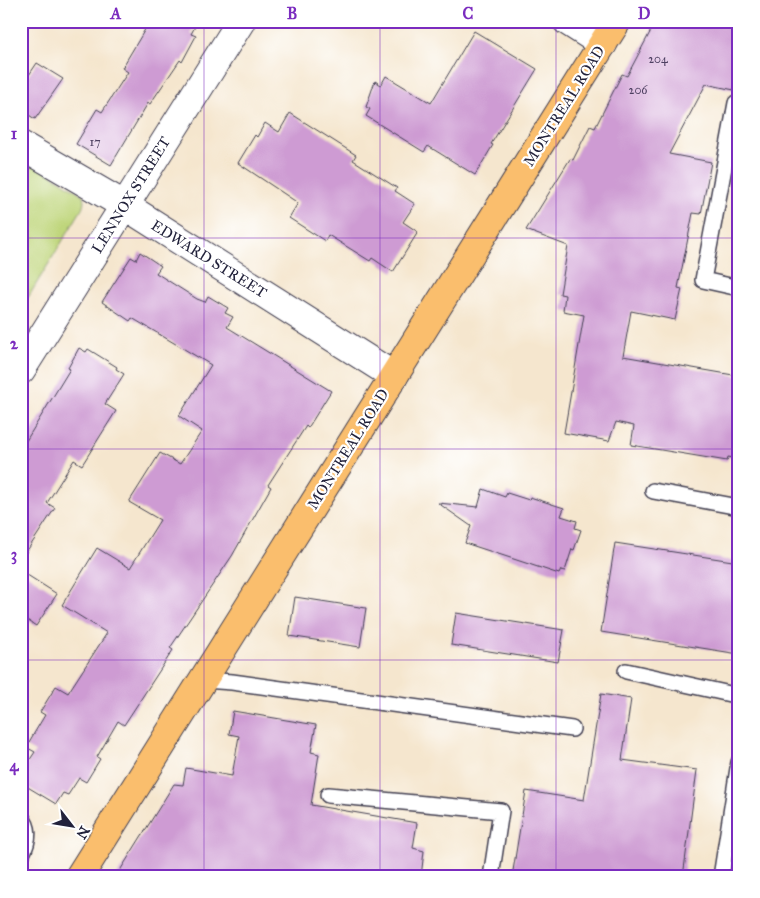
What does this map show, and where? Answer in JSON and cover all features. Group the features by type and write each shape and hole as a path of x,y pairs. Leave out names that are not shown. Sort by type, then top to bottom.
{"main road":[{"name":"MONTREAL ROAD","path":"79,877 617,21"}],"street":[{"name":"LENNOX STREET","path":"21,370 241,21"},
{"path":"567,21 603,44"},
{"name":"EDWARD STREET","path":"21,145 124,205 394,376"}],"lane":[{"path":"736,103 703,280 739,288"},
{"path":"653,491 739,507"},
{"path":"626,671 739,696"},
{"path":"204,680 232,682 572,729"},
{"path":"721,877 739,762"},
{"path":"328,795 501,811 491,877"},
{"path":"21,817 28,830 28,841 21,856"}],"green space":[{"path":"21,155 83,195 84,202 82,209 21,309"}],"building":[{"path":"150,21 198,21 191,34 196,36 182,62 180,60 150,104 148,103 111,165 76,144 97,109 102,112 128,72 122,68"},
{"path":"656,21 708,21 739,27 739,83 735,82 734,90 706,84 669,154 711,162 701,214 693,213 678,288 682,289 675,320 631,311 623,356 739,376 739,459 728,457 727,461 631,445 634,426 616,422 609,441 564,433 584,315 563,311 565,295 560,294 568,246 526,230 570,159 573,160 590,126 595,128 622,74 627,76"},
{"path":"474,31 537,69 491,144 493,145 475,175 428,146 424,152 366,116 370,109 366,107 375,81 381,85 386,76 431,103"},
{"path":"37,63 63,79 35,119 21,110 21,87"},
{"path":"290,113 356,155 353,160 397,188 395,191 415,204 403,222 418,232 393,272 372,258 370,261 328,235 325,241 289,218 298,203 238,163 255,135 257,137 265,123 279,132"},
{"path":"140,252 161,266 156,273 197,299 205,302 208,296 228,308 225,313 233,317 227,327 331,391 268,485 271,487 232,556 170,648 173,650 124,725 118,721 97,757 100,759 86,782 79,778 68,795 63,793 56,804 21,783 21,773 35,752 26,747 45,715 40,712 56,686 68,693 107,633 62,605 97,548 130,568 160,520 129,502 160,453 180,464 202,431 179,416 211,365 132,318 130,321 102,302 131,257 136,260"},
{"path":"79,348 86,352 88,349 117,367 116,369 124,374 105,404 116,411 82,465 74,460 47,503 55,508 21,560 21,449 70,369 68,368"},
{"path":"483,489 505,497 507,493 529,500 530,497 564,508 561,516 577,521 575,528 581,530 565,571 561,570 559,574 465,543 471,526 438,503 478,507"},
{"path":"615,543 739,562 739,654 601,632"},
{"path":"21,571 57,594 36,626 21,616"},
{"path":"295,597 366,608 360,647 289,636"},
{"path":"456,613 564,630 558,662 451,645"},
{"path":"601,694 631,699 622,760 697,770 683,877 512,877 526,791 584,800"},
{"path":"233,711 316,725 311,752 319,754 311,805 417,823 413,848 424,851 421,877 116,877 174,784 183,785 186,768 232,776 239,736 229,734"}]}
